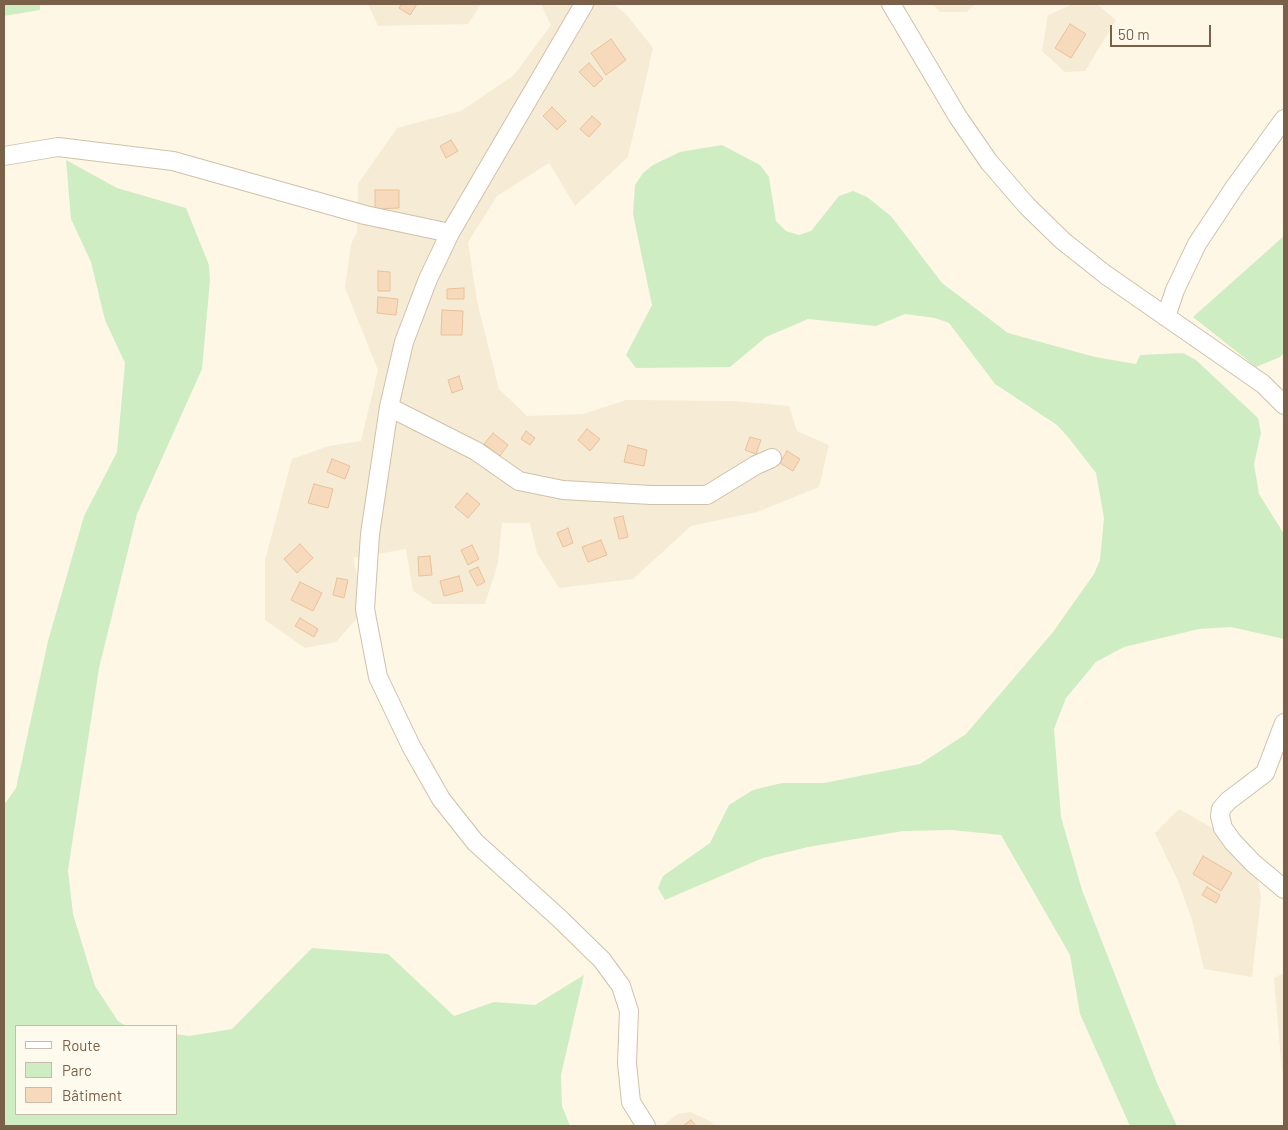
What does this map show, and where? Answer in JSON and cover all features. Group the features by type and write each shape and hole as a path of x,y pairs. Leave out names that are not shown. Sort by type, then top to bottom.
{"street":[{"path":"584,4 450,233 428,279 404,342 389,407 370,534 365,610 378,677 411,746 441,799 475,842 602,960 622,986 629,1010 627,1063 631,1102 646,1126"},
{"path":"891,4 958,117 989,162 1027,206 1063,241 1263,384 1284,405"},
{"path":"1166,316 1175,290 1196,244 1284,119"},
{"path":"4,156 58,147 173,161 366,215 450,233"},
{"path":"389,407 476,451 519,481 563,490 651,495 707,495 756,465 772,458"},
{"path":"1284,723 1265,773 1221,808 1220,816 1223,828 1233,842 1253,864 1284,889"}],"shaded area":[{"path":"368,4 481,4 468,24 378,26"},
{"path":"541,4 613,4 626,14 653,48 628,157 575,206 549,163 497,196 468,242 477,301 499,389 527,416 583,414 626,400 734,401 789,406 797,431 829,445 819,487 757,512 691,526 633,579 559,588 537,553 530,523 502,523 498,563 485,604 433,604 413,591 406,549 353,558 365,609 336,642 305,648 265,620 265,560 292,459 329,446 361,441 378,370 345,288 351,244 357,232 358,184 397,128 461,111 514,75 551,25"},
{"path":"932,4 975,4 967,12 940,12"},
{"path":"1073,4 1097,4 1116,20 1085,71 1065,72 1042,51 1048,15"},
{"path":"1179,809 1216,830 1254,859 1261,897 1252,977 1204,969 1192,920 1178,881 1155,833"},
{"path":"1284,973 1284,1072 1282,1072 1274,978"},
{"path":"690,1112 712,1122 713,1126 662,1126 678,1114"}],"green space":[{"path":"4,4 40,4 40,10 4,16"},
{"path":"722,145 760,165 769,177 776,221 786,231 799,235 811,231 839,196 853,191 867,197 891,216 942,283 1008,333 1095,357 1136,364 1140,355 1183,353 1196,360 1258,418 1261,433 1254,464 1259,494 1284,534 1284,639 1231,627 1199,629 1124,647 1096,662 1066,698 1054,729 1061,817 1082,890 1157,1083 1177,1126 1130,1126 1080,1014 1070,955 1001,835 952,830 903,831 808,847 763,858 665,900 658,888 663,876 710,843 729,805 753,790 782,783 824,783 920,764 966,734 1053,632 1094,574 1100,560 1104,518 1096,473 1068,437 1057,425 995,384 949,323 935,318 905,314 876,326 808,319 766,337 730,367 636,368 626,355 652,305 633,214 635,185 643,173 653,165 680,152"},
{"path":"66,160 117,188 186,208 209,265 210,280 202,369 137,514 99,668 68,870 73,914 95,986 118,1021 124,1025 15,1025 15,1115 178,1115 178,1034 189,1036 232,1029 312,948 388,954 454,1016 494,1002 535,1005 584,975 561,1075 562,1106 570,1126 4,1126 4,805 16,788 48,641 84,516 117,452 125,363 105,320 91,262 71,219"},
{"path":"1284,236 1284,353 1280,357 1256,367 1193,317"}],"building":[{"path":"402,4 417,4 410,15 399,8"},
{"path":"1070,24 1086,34 1071,58 1055,48"},
{"path":"611,39 626,60 606,75 591,53"},
{"path":"589,63 603,79 594,87 579,72"},
{"path":"552,107 566,121 557,130 543,116"},
{"path":"592,116 601,124 589,137 580,129"},
{"path":"451,140 458,151 446,158 440,146"},
{"path":"375,190 399,190 399,208 375,209"},
{"path":"378,271 390,272 390,291 378,291"},
{"path":"464,288 464,299 447,299 447,289"},
{"path":"378,297 398,299 396,315 377,313"},
{"path":"442,310 463,311 462,335 441,335"},
{"path":"459,376 463,389 452,393 448,380"},
{"path":"587,429 600,439 590,451 578,440"},
{"path":"526,431 535,438 530,445 521,439"},
{"path":"493,433 508,445 500,456 484,444"},
{"path":"750,437 761,440 756,454 745,450"},
{"path":"628,445 647,450 644,466 624,462"},
{"path":"787,451 800,459 793,471 780,463"},
{"path":"332,459 350,466 345,479 327,472"},
{"path":"314,484 333,489 328,508 308,503"},
{"path":"467,493 480,504 468,518 455,507"},
{"path":"623,516 628,537 619,539 614,518"},
{"path":"568,528 573,543 563,547 557,533"},
{"path":"601,540 607,555 588,562 582,547"},
{"path":"300,544 313,558 297,573 284,559"},
{"path":"472,545 479,559 468,565 461,550"},
{"path":"430,556 432,575 419,576 418,557"},
{"path":"478,567 485,582 477,586 469,571"},
{"path":"459,576 463,591 444,596 440,581"},
{"path":"337,578 348,580 344,598 333,595"},
{"path":"300,582 322,593 313,611 291,600"},
{"path":"300,618 318,629 314,637 295,626"},
{"path":"1203,856 1232,873 1221,891 1193,874"},
{"path":"1207,887 1220,895 1216,903 1202,895"},
{"path":"691,1120 696,1126 683,1126"}]}
